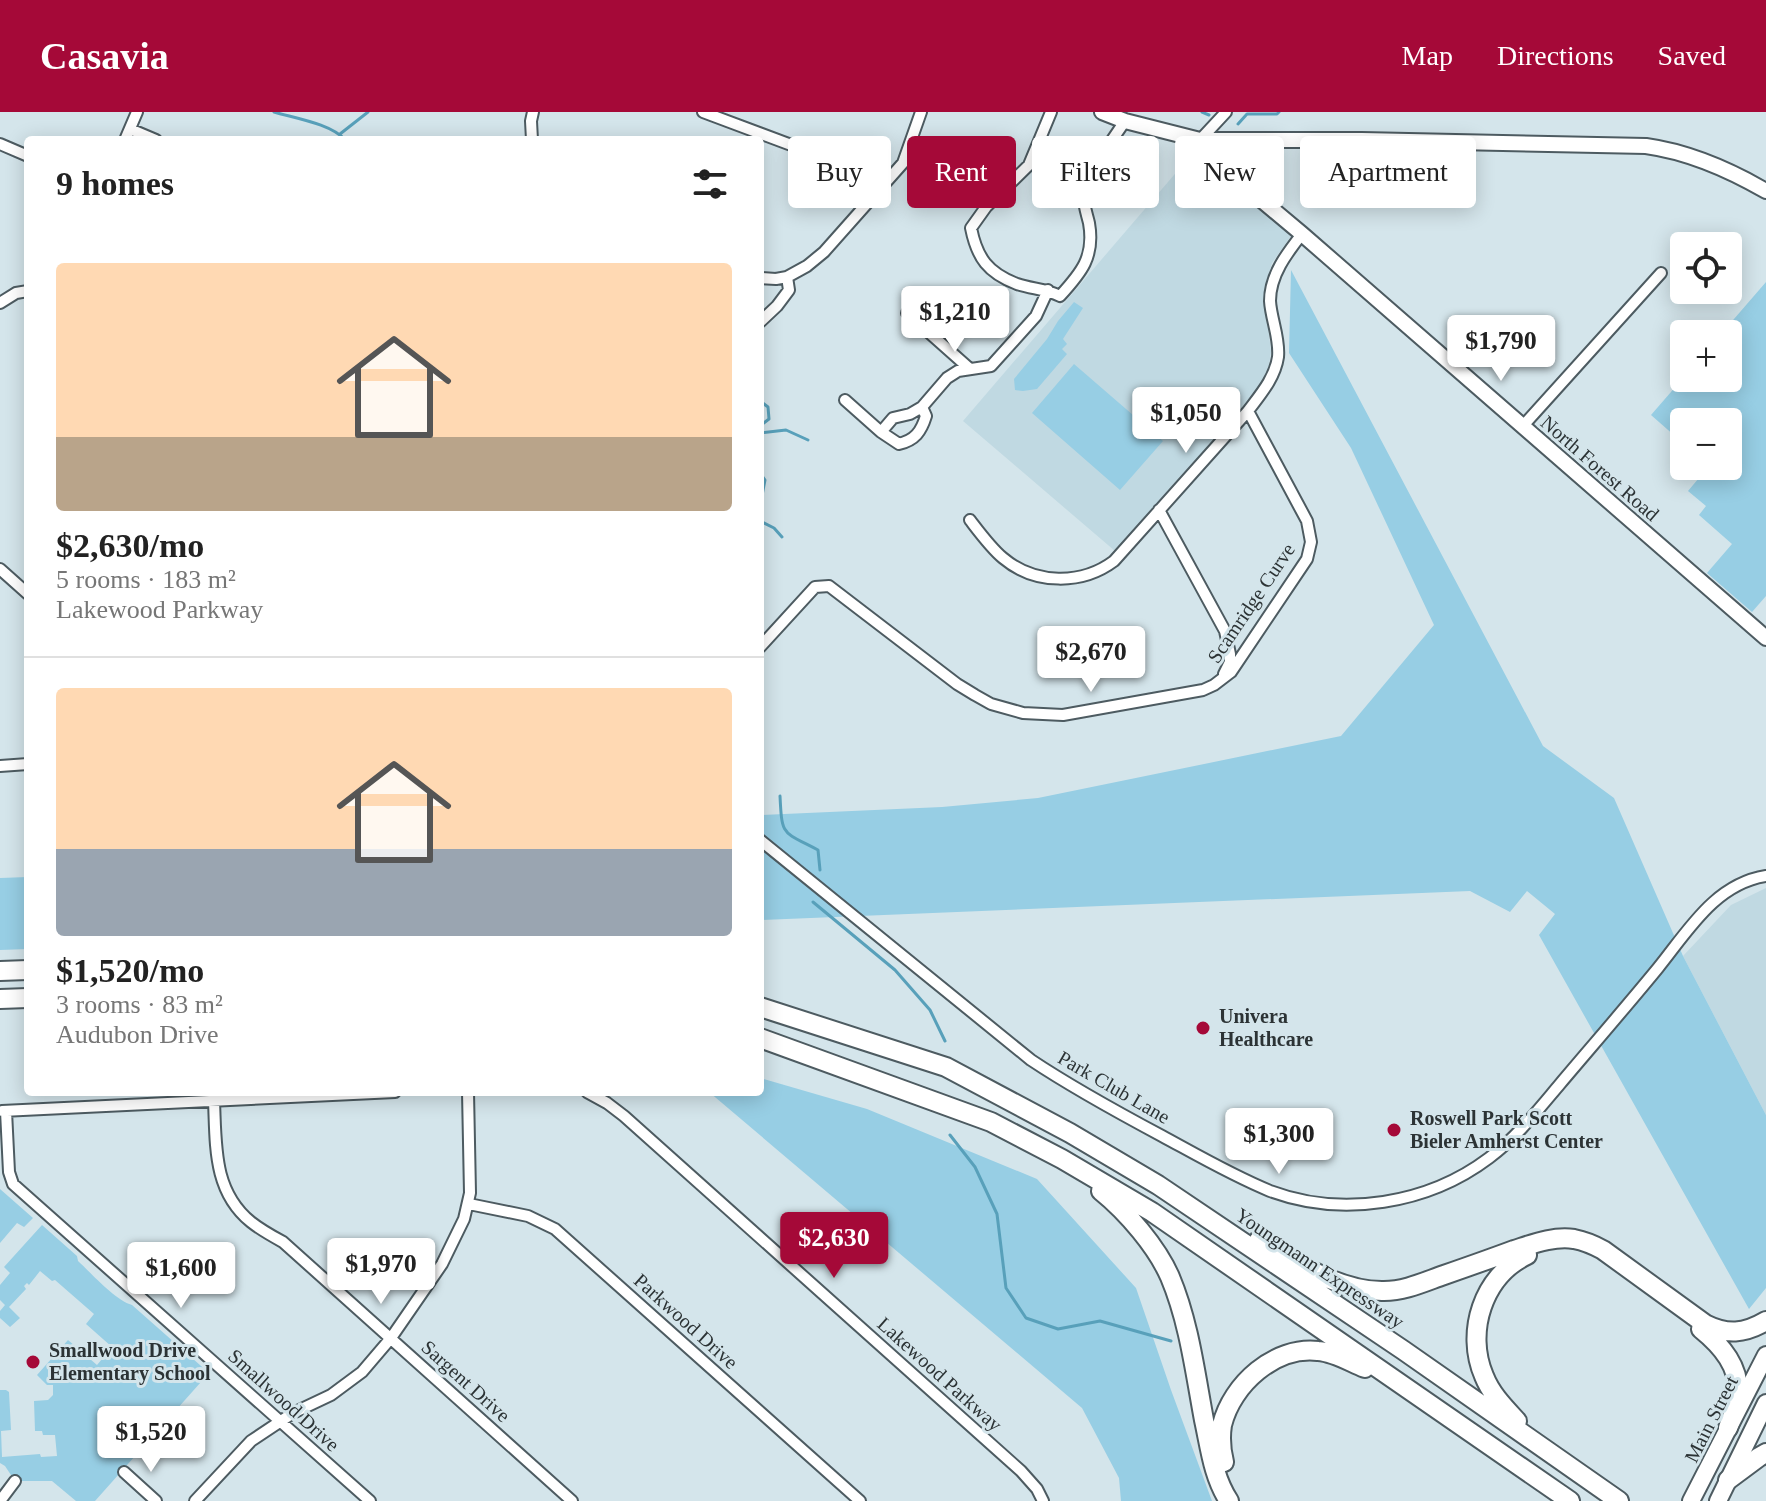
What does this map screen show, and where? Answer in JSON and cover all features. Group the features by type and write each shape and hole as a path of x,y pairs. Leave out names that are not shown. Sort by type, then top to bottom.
{"highway":[{"path":"0,971 24,970"},
{"path":"0,999 24,998"},
{"name":"Youngmann Expressway","path":"764,1008 946,1067 1070,1133 1158,1185 1403,1350 1619,1501"},
{"path":"764,1039 991,1122 1062,1159 1152,1212 1570,1501"},
{"path":"1062,1159 1126,1215 1169,1275 1184,1321 1214,1466 1229,1501"},
{"path":"1158,1185 1305,1267 1329,1279 1366,1290 1383,1291 1413,1286 1534,1243 1572,1239 1588,1242 1615,1257 1718,1331 1745,1331 1766,1321"},
{"path":"1541,1446 1490,1389 1482,1374 1477,1329 1484,1298 1504,1269 1525,1255 1550,1247 1582,1247 1611,1260 1720,1345 1733,1365 1738,1397 1728,1428"},
{"path":"1241,1501 1223,1460 1220,1441 1222,1426 1232,1400 1253,1375 1268,1364 1292,1354 1320,1351 1402,1385"},
{"path":"1728,1480 1766,1453"}],"main road":[{"name":"Main Street","path":"1691,1501 1766,1355"},
{"name":"Main Street","path":"1718,1501 1766,1403"}],"street":[{"path":"127,136 137,112"},
{"path":"532,136 533,112"},
{"path":"703,112 788,144"},
{"path":"891,177 903,163 921,112"},
{"path":"1051,112 1029,165 986,207 971,228 975,247 984,264 1018,284 1048,290 1060,296 1082,272 1091,237 1083,195 1089,179 1125,121"},
{"path":"1102,112 1184,136"},
{"path":"1204,136 1226,112"},
{"path":"130,129 147,136"},
{"path":"1284,140 1646,146 1701,159 1766,191"},
{"path":"0,144 24,154"},
{"path":"764,278 787,277 807,266 824,252 863,208"},
{"name":"North Forest Road","path":"1271,208 1766,638"},
{"path":"970,520 1000,556 1017,568 1042,577 1067,579 1083,576 1114,561 1267,386 1278,357 1270,300 1275,274 1302,234"},
{"path":"1522,427 1661,273"},
{"path":"764,318 789,290 787,277"},
{"path":"881,432 893,418 922,407 947,378 958,371 991,366 1036,316 1048,290"},
{"path":"0,303 24,292"},
{"path":"907,313 970,369"},
{"path":"845,400 899,444 912,441 923,426 926,416 922,407"},
{"name":"Scamridge Curve","path":"764,643 815,587 829,586 957,684 991,704 1023,713 1063,715 1203,690 1214,685 1231,672 1255,637 1307,559 1311,542 1307,521 1248,411"},
{"path":"1159,510 1225,631 1233,640 1242,643 1255,637"},
{"path":"0,569 24,590"},
{"path":"1214,685 1230,662 1225,631"},
{"path":"0,766 24,764"},
{"name":"Park Club Lane","path":"764,843 1056,1077 1253,1183 1298,1199 1334,1204 1368,1204 1416,1195 1444,1185 1487,1160 1525,1125 1708,906 1735,886 1766,876"},
{"path":"3,1111 315,1096"},
{"path":"195,1501 245,1447 280,1421 350,1382 377,1357 391,1338 451,1248 469,1204 468,1096"},
{"name":"Lakewood Parkway","path":"594,1096 624,1116 1021,1471 1043,1501"},
{"name":"Sargent Drive","path":"214,1101 218,1164 221,1180 232,1204 253,1224 283,1242 572,1501"},
{"name":"Smallwood Drive","path":"3,1111 13,1184 370,1501"},
{"name":"Parkwood Drive","path":"469,1204 528,1216 555,1229 860,1501"},
{"path":"124,1472 156,1501"},
{"path":"0,1501 15,1481"}],"shaded area":[{"path":"1175,174 1175,208 1257,208 1291,236 1272,263 1267,282 1265,299 1271,352 1268,372 1256,391 1115,551 963,421 1146,208 1159,208 1159,192"},
{"path":"1291,270 1543,746 1614,798 1683,956 1766,1115 1766,1288 1749,1309 1539,935 1555,914 1527,891 1510,912 1470,891 764,920 764,851 771,850 764,844 764,815 942,807 1038,798 1341,736 1434,625 1351,448 1289,353"},
{"path":"1766,282 1766,596 1752,612 1707,573 1732,544 1699,515 1706,506 1688,491 1697,480 1742,480 1742,408 1670,408 1670,432 1651,415 1671,392 1742,392 1742,320 1733,320"},
{"path":"1074,302 1083,308 1063,339 1067,344 1062,349 1067,354 1037,389 1015,390 1014,379"},
{"path":"1074,364 1163,441 1120,490 1032,413"},
{"path":"24,877 24,949 0,950 0,878"},
{"path":"1766,888 1766,1115 1683,956 1731,905"},
{"path":"764,1079 867,1109 1037,1179 1136,1288 1212,1501 1121,1501 1119,1478 1082,1408 714,1096 764,1096"},
{"path":"0,1189 33,1218 24,1227 17,1223 0,1243"},
{"path":"42,1225 77,1256 78,1261 104,1286 132,1305 209,1373 95,1501 76,1501 52,1481 15,1481 0,1463 0,1390 9,1392 11,1430 1,1431 2,1457 57,1456 55,1435 35,1431 34,1401 48,1400 53,1395 53,1385 47,1385 37,1375 68,1340 97,1365 112,1347 86,1324 94,1314 40,1271 9,1307 20,1318 10,1327 0,1318 0,1311 5,1305 0,1300 0,1285 10,1273 4,1267"}],"waterway":[{"path":"274,112 322,126 341,136"},
{"path":"340,134 368,112"},
{"path":"1202,112 1209,115"},
{"path":"1238,124 1247,114 1279,112"},
{"path":"764,404 768,407 769,419 764,423"},
{"path":"764,433 786,430 808,440"},
{"path":"764,479 764,485"},
{"path":"764,523 782,537"},
{"path":"780,796 783,826 791,835 818,850 820,870"},
{"path":"813,902 895,970 930,1010 945,1041"},
{"path":"950,1135 975,1167 997,1214 1006,1288 1026,1318 1058,1329 1100,1321 1171,1341"}],"place":[{"name":"Univera Healthcare","path":"1203,1028"},
{"name":"Roswell Park Scott Bieler Amherst Center","path":"1394,1130"},
{"name":"Smallwood Drive Elementary School","path":"33,1362"}]}
